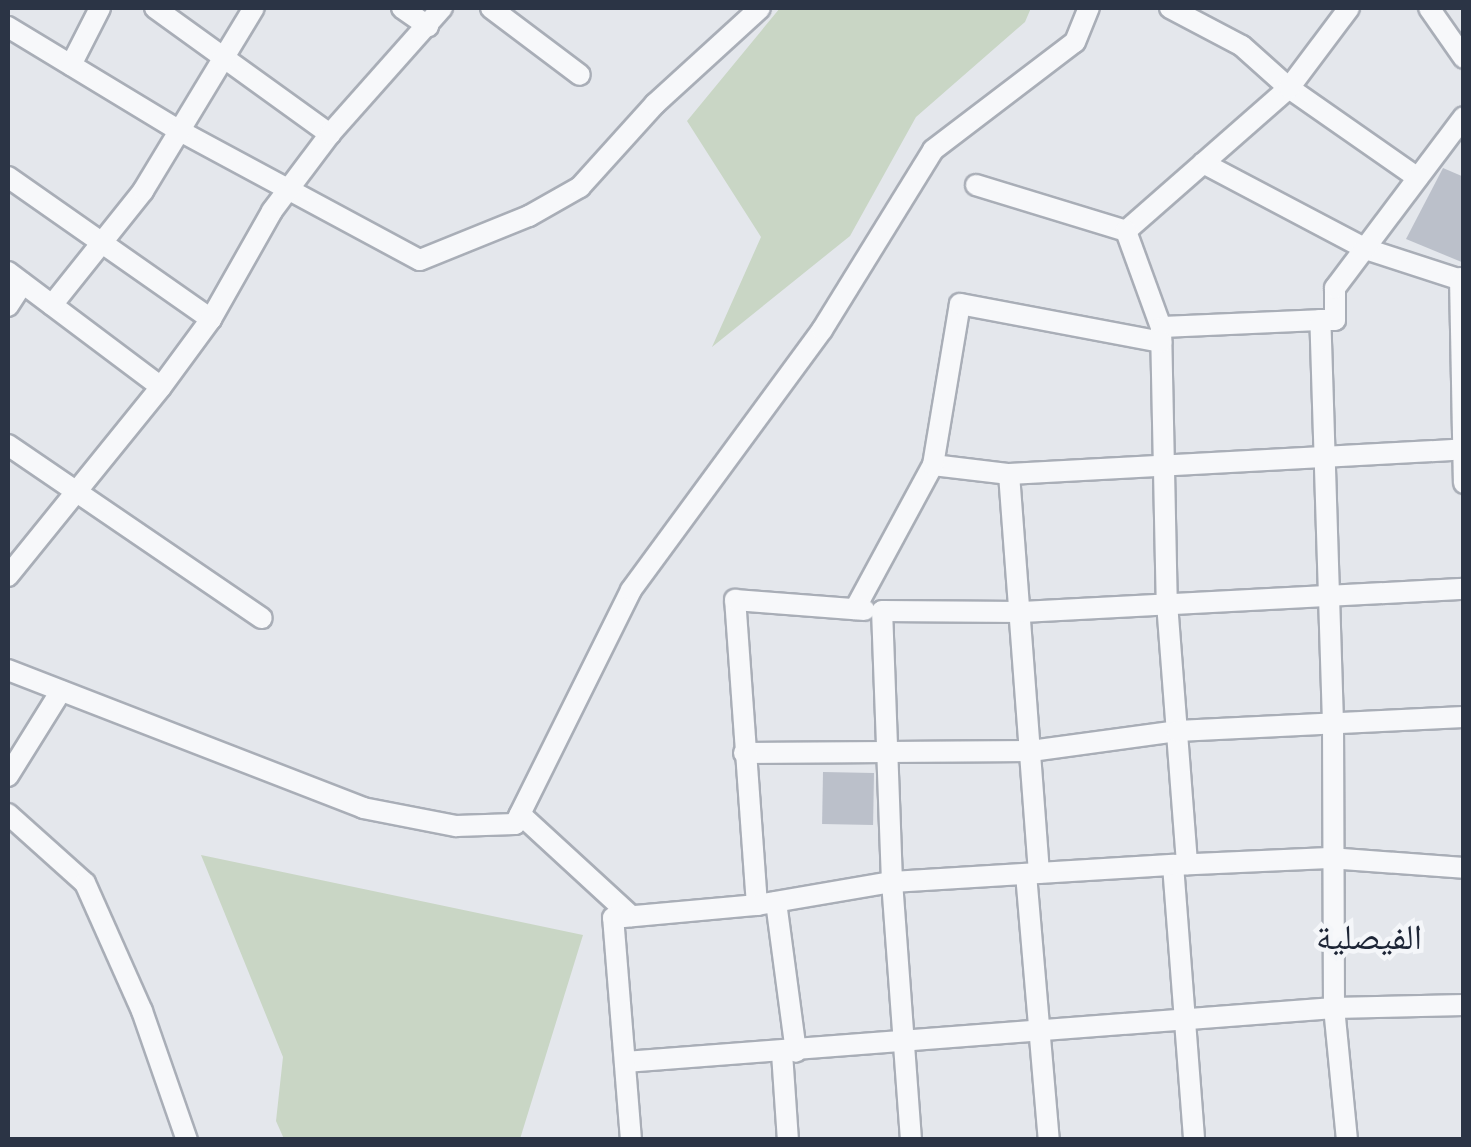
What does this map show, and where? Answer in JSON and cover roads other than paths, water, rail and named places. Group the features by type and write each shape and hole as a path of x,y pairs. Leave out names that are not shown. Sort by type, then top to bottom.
{"street":[{"path":"72,65 100,8"},
{"path":"155,8 330,134"},
{"path":"52,304 104,243 180,131 219,56 254,8"},
{"path":"402,8 428,26"},
{"path":"8,576 161,388 330,134 442,8"},
{"path":"491,8 580,75"},
{"path":"8,27 180,131 420,260 528,216 580,188 655,104 760,8"},
{"path":"8,670 364,808 456,826 515,824 631,590 822,330 933,150 1075,42 1089,8"},
{"path":"1170,8 1242,46 1289,88 1418,178"},
{"path":"1126,232 1289,88 1349,8"},
{"path":"1429,8 1464,58"},
{"path":"854,609 934,465 960,304 1161,334 1334,320 1336,288 1464,116"},
{"path":"1203,163 1366,249 1462,280 1464,483"},
{"path":"8,177 211,318"},
{"path":"976,185 1126,232"},
{"path":"1126,232 1161,334 1167,460 1167,603 1177,731 1181,1020 1194,1140"},
{"path":"8,306 15,277 161,388"},
{"path":"1320,320 1333,723 1329,858 1334,1008 1347,1140"},
{"path":"8,445 73,495 262,618"},
{"path":"934,465 1009,474 1167,460 1326,459 1461,449"},
{"path":"1009,474 1031,750 1038,1033 1049,1140"},
{"path":"788,1140 789,1052 744,753 736,600 882,611 1022,612 1464,589"},
{"path":"882,611 892,882 911,1140"},
{"path":"8,776 61,691"},
{"path":"744,753 1031,750 1177,731 1464,716"},
{"path":"8,814 85,883 142,1011 187,1140"},
{"path":"520,814 632,916"},
{"path":"631,1140 613,918 766,904 892,882 1180,864 1329,858 1464,868"},
{"path":"624,1062 901,1045 1334,1008 1464,1004"}],"district":[{"name":"الفيصلية","path":"1369,938"}]}
